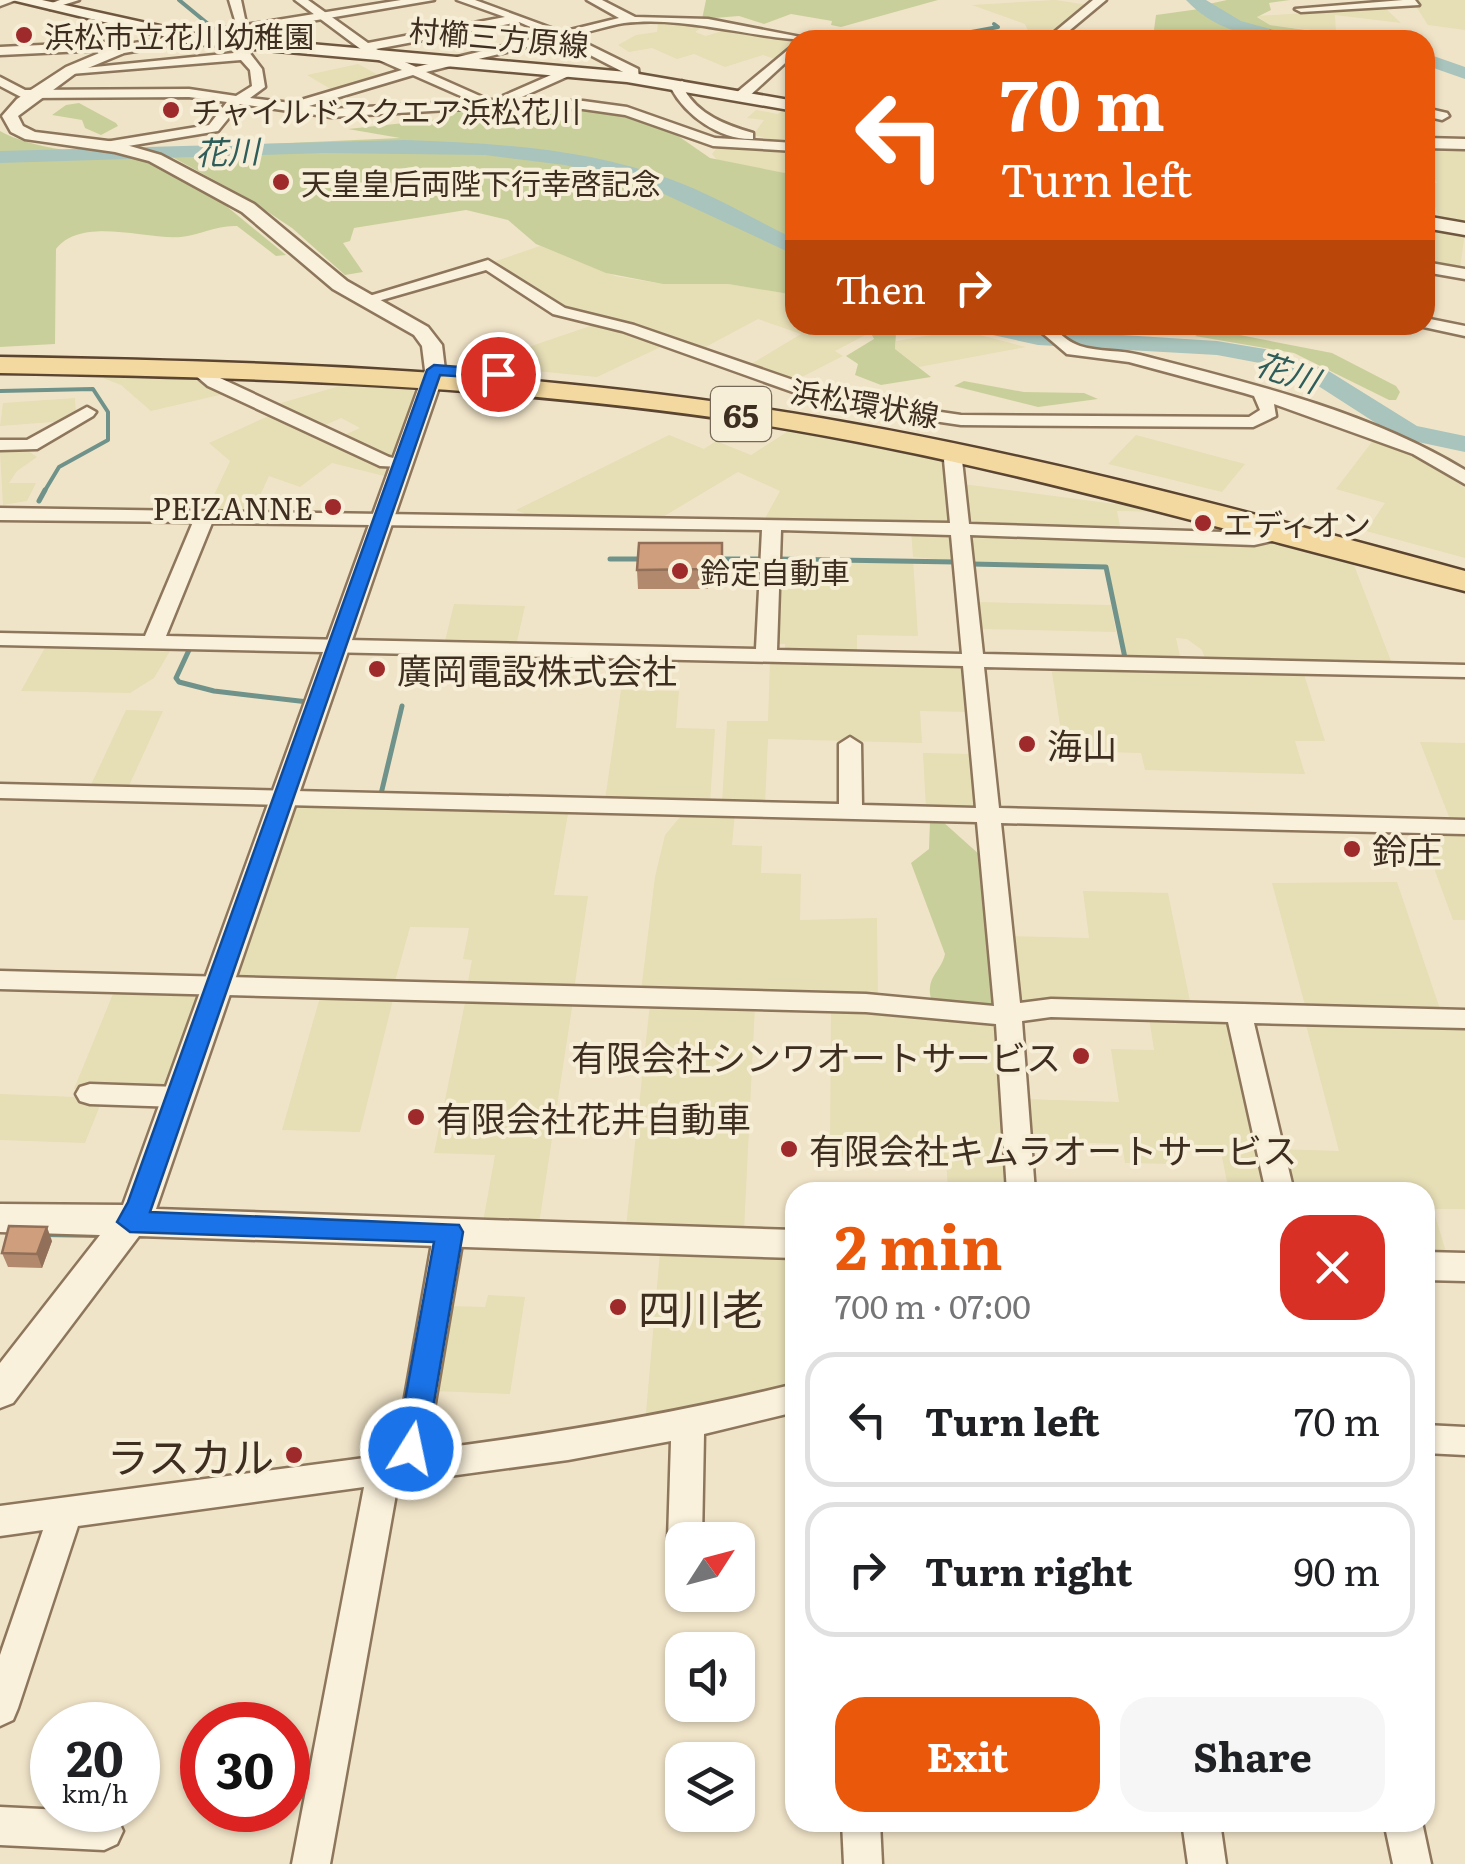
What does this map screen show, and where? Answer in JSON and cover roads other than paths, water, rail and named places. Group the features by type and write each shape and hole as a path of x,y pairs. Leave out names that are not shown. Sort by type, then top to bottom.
{"main road":[{"name":"村櫛三方原線","path":"20,0 189,38 633,78 785,104"},
{"path":"1435,224 1465,229"},
{"name":"浜松環状線","path":"0,356 244,360 433,375 956,437 1163,486 1465,568"},
{"name":"浜松環状線","path":"0,364 433,375"},
{"name":"浜松環状線","path":"956,437 1465,581"}],"street":[{"path":"0,3 10,0"},
{"path":"50,6 73,0"},
{"path":"104,146 209,130 260,84 242,43 235,0"},
{"path":"301,0 373,52 484,104"},
{"path":"71,70 168,64 327,18 427,0"},
{"path":"462,0 560,35 634,72 633,78"},
{"path":"593,0 628,19"},
{"path":"1063,30 1100,0"},
{"path":"1300,10 1413,6 1408,0"},
{"path":"373,52 521,18"},
{"path":"288,109 412,72 628,19 708,23 785,36"},
{"path":"0,1392 130,1222 285,798 433,375 432,345 421,331 328,276 259,216 161,160 138,152 41,138 16,129 10,120 12,111 71,70 120,50 189,38"},
{"path":"0,52 105,46 120,50"},
{"path":"741,96 785,57"},
{"path":"144,93 168,64"},
{"path":"503,104 566,72"},
{"path":"0,81 34,94 189,93 288,109 342,113 484,104 606,107 712,142 785,146"},
{"path":"682,85 677,88 690,108 724,128 770,144"},
{"path":"1435,114 1442,116"},
{"path":"1435,143 1465,144"},
{"path":"364,300 488,265 558,310 628,328 792,387 866,406 956,437 1253,422 1270,412 1262,397 1266,394"},
{"path":"1435,269 1465,274"},
{"path":"1435,325 1465,331"},
{"path":"1054,335 1069,347 1130,357 1266,394 1461,467"},
{"path":"206,368 202,375 214,382 386,462 401,462"},
{"path":"0,444 31,445 87,412"},
{"path":"956,437 960,530 1021,1182"},
{"path":"0,514 772,525 1254,538 1265,537 1274,528"},
{"path":"152,642 205,517"},
{"path":"766,656 772,525"},
{"path":"0,639 1465,671"},
{"path":"850,744 851,812"},
{"path":"0,791 1465,826"},
{"path":"0,980 866,1003 939,1014 1051,1008 1465,1019"},
{"path":"1239,1013 1278,1182"},
{"path":"90,1094 178,1096"},
{"path":"0,1218 785,1244"},
{"path":"311,1864 398,1469 411,1449 449,1232"},
{"path":"1435,1266 1465,1268"},
{"path":"0,1521 398,1469 688,1424 785,1400"},
{"path":"686,1522 688,1424"},
{"path":"1435,1439 1465,1441"},
{"path":"0,1708 66,1512"},
{"path":"0,1826 30,1827"},
{"path":"861,1832 862,1864"},
{"path":"1203,1832 1207,1864"},
{"path":"1404,1832 1412,1864"}],"waterway":[{"path":"179,0 213,28"},
{"path":"1195,0 1215,15 1248,30"},
{"path":"982,30 998,27 994,24"},
{"path":"1435,62 1465,73"},
{"name":"花川","path":"0,157 80,158 324,147 485,149 565,159 644,177 701,200 785,243"},
{"name":"花川","path":"1024,335 1217,348 1271,357 1318,375 1408,432 1465,444"},
{"path":"0,391 93,389 108,412 108,440 59,467 44,492"},
{"path":"39,501 45,490"},
{"path":"610,559 644,559"},
{"path":"717,559 763,559"},
{"path":"778,559 955,562"},
{"path":"971,564 1106,567 1125,658"},
{"path":"189,650 176,678 179,682 214,691 308,702"},
{"path":"381,794 402,706"},
{"path":"45,1234 99,1235"}],"place":[{"name":"浜松市立花川幼稚園","path":"24,35"},
{"name":"チャイルドスクエア浜松花川","path":"171,110"},
{"name":"天皇皇后両陛下行幸啓記念","path":"281,182"},
{"name":"PEIZANNE","path":"333,507"},
{"name":"エディオン","path":"1203,523"},
{"name":"鈴定自動車","path":"680,571"},
{"name":"廣岡電設株式会社","path":"377,669"},
{"name":"海山","path":"1027,744"},
{"name":"鈴庄","path":"1352,849"},
{"name":"有限会社シンワオートサービス","path":"1081,1056"},
{"name":"有限会社花井自動車","path":"416,1117"},
{"name":"有限会社キムラオートサービス","path":"789,1149"},
{"name":"四川老","path":"618,1307"},
{"name":"ラスカル","path":"294,1455"}]}
